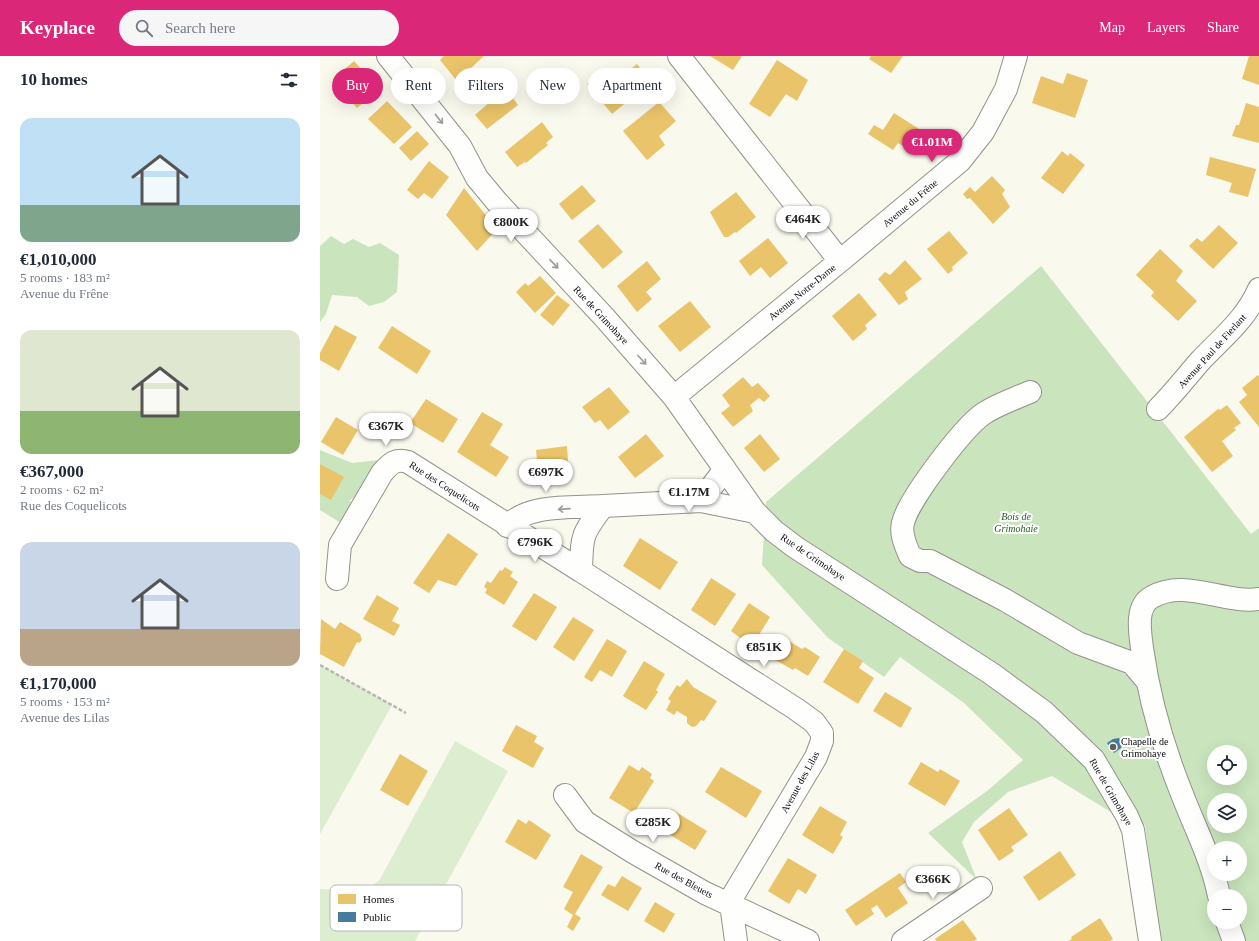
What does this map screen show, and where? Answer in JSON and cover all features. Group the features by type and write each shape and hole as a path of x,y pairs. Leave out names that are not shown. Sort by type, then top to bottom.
{"street":[{"name":"Rue de Grimohaye","path":"388,56 460,146 477,178 497,202 605,318 674,397 755,512 774,531 795,547 1008,684 1054,721 1094,760 1127,816 1133,830 1150,941"},
{"name":"Avenue Notre-Dame","path":"674,397 840,261 679,56"},
{"name":"Avenue du Frêne","path":"840,261 960,161 983,132 1003,95 1016,56"},
{"name":"Avenue Paul de Fierlant","path":"1158,409 1181,386 1201,360 1237,325 1252,304 1259,289"},
{"path":"1030,392 996,406 982,415 935,468 911,504 902,524 903,540 910,556 920,560 930,561 1005,600 1078,643 1132,663 1148,682"},
{"name":"Rue des Coquelicots","path":"337,579 340,545 376,482 389,465 395,461 400,460 408,462 507,526"},
{"path":"701,501 725,469"},
{"path":"507,526 520,515 534,511 603,506 701,501 755,512"},
{"path":"580,571 580,544 583,534 603,506"},
{"name":"Avenue des Lilas","path":"507,526 802,713 814,722 822,733 822,741 816,757 734,894 731,904"},
{"path":"1218,889 1208,855 1167,755 1154,712 1140,632 1141,610 1148,600 1163,592 1185,590 1224,596 1259,599"},
{"name":"Rue des Bleuets","path":"565,795 586,822 705,893 808,941"},
{"path":"903,941 981,888"},
{"path":"731,904 736,941"},
{"path":"1230,929 1234,941"}],"path":[{"path":"320,665 406,713"}],"green space":[{"path":"331,236 344,244 353,239 369,247 380,243 399,255 397,292 384,302 369,306 357,297 332,295 326,314 320,322 320,246"},
{"name":"Bois de Grimohaie","path":"1041,266 1251,534 1259,528 1259,941 1160,941 1145,825 1114,814 1052,776 1008,792 974,822 962,842 977,880 928,833 987,791 1023,760 964,703 900,657 884,677 828,638 762,565 766,502"},
{"path":"320,450 352,463 379,460 371,472 369,488 350,500 354,513 344,525 320,510"},
{"path":"320,665 392,705 320,834"},
{"path":"455,741 508,771 446,885 373,885 379,881"},
{"path":"320,889 330,890 330,931 420,931 415,941 320,941"}],"building: Homes":[{"path":"444,56 484,56 471,68 454,68 454,77 440,60"},
{"path":"710,56 742,56 733,70"},
{"path":"871,56 903,56 891,73 869,59"},
{"path":"1249,56 1259,56 1259,85 1242,79"},
{"path":"777,60 808,80 797,101 786,94 770,117 749,104"},
{"path":"354,61 360,68 346,68"},
{"path":"637,64 640,68 632,68"},
{"path":"1067,73 1088,80 1075,118 1032,103 1041,76 1063,84"},
{"path":"387,101 412,127 394,144 368,119"},
{"path":"1246,103 1259,107 1259,143 1232,136 1236,125 1239,125"},
{"path":"354,104 362,104 357,108"},
{"path":"488,104 518,105 487,129 475,115"},
{"path":"604,104 624,104 612,114"},
{"path":"657,104 661,104 676,121 659,136 665,145 647,160 623,131"},
{"path":"894,113 927,134 915,153 898,143 893,150 868,134 874,125 883,130"},
{"path":"542,122 553,137 546,143 548,145 526,163 525,162 517,167 505,152"},
{"path":"417,131 429,144 411,161 399,148"},
{"path":"1062,151 1068,156 1070,153 1085,165 1063,194 1041,178"},
{"path":"1210,157 1256,169 1248,197 1229,192 1232,183 1206,175"},
{"path":"429,161 449,177 432,199 424,193 418,199 407,190"},
{"path":"992,176 1005,190 1002,194 1010,207 993,224 970,198 967,199 963,194 970,187 975,192"},
{"path":"582,185 596,201 572,220 559,204"},
{"path":"464,188 497,229 477,251 446,215"},
{"path":"736,192 756,217 736,233 735,232 728,237 724,237 710,212"},
{"path":"598,224 623,252 603,269 578,241"},
{"path":"1219,225 1238,243 1213,269 1189,246 1197,238 1202,242"},
{"path":"949,231 968,253 952,267 953,270 948,274 927,249"},
{"path":"768,238 788,263 770,278 761,267 750,276 739,261"},
{"path":"1160,249 1183,271 1176,281 1197,301 1178,321 1151,296 1154,292 1136,275"},
{"path":"905,260 922,279 905,292 908,299 899,305 878,279 885,272 890,275"},
{"path":"647,261 661,279 646,292 652,299 637,312 617,286"},
{"path":"540,276 556,293 535,313 516,292 525,283 528,286"},
{"path":"859,293 877,315 865,325 867,329 853,341 832,316"},
{"path":"557,295 570,305 553,326 540,315"},
{"path":"690,301 711,327 680,352 658,326"},
{"path":"335,325 357,337 339,371 320,360 320,353"},
{"path":"392,326 431,351 417,374 378,348"},
{"path":"1258,375 1259,427 1239,402 1247,395 1242,388"},
{"path":"743,377 752,387 758,383 770,396 764,402 759,398 750,405 753,411 733,427 721,413 730,406 722,395"},
{"path":"609,387 630,412 608,430 600,420 595,423 582,407"},
{"path":"426,399 458,419 443,443 410,423"},
{"path":"1227,405 1241,423 1234,428 1236,430 1222,441 1233,456 1212,472 1184,437 1218,409 1220,410"},
{"path":"482,412 503,424 490,445 509,457 496,477 457,452"},
{"path":"336,417 358,430 343,455 321,442"},
{"path":"646,434 664,456 635,478 618,457"},
{"path":"760,434 780,459 764,472 744,448"},
{"path":"567,446 569,476 539,480 536,450"},
{"path":"320,464 344,477 331,500 320,494"},
{"path":"448,533 478,554 456,586 438,580 429,593 413,583"},
{"path":"640,538 678,562 660,590 623,566"},
{"path":"505,567 513,572 510,576 518,582 504,605 485,593 487,589 484,587 487,581 491,583 500,570 502,571"},
{"path":"711,578 736,594 715,626 691,610"},
{"path":"534,593 557,607 536,641 512,626"},
{"path":"377,595 399,608 392,621 400,625 394,636 363,619"},
{"path":"749,603 770,617 759,635 763,638 756,650 731,631"},
{"path":"573,617 594,630 574,661 553,647"},
{"path":"321,619 335,629 340,622 360,634 362,640 359,643 357,642 344,667 320,654"},
{"path":"784,638 802,649 805,647 820,657 808,676 795,668 793,670 772,658"},
{"path":"607,639 627,651 612,677 600,670 592,682 584,677"},
{"path":"844,649 863,661 859,668 874,678 858,704 823,682"},
{"path":"644,661 665,674 656,690 658,692 646,710 623,696"},
{"path":"687,679 693,687 717,701 704,721 701,720 696,726 692,727 687,723 687,717 677,711 674,715 666,710 671,701 668,699 677,685 680,687"},
{"path":"885,692 912,708 901,728 873,711"},
{"path":"516,725 537,736 534,742 544,748 533,768 502,751"},
{"path":"400,754 428,771 408,806 380,790"},
{"path":"921,762 938,772 940,769 960,781 945,806 908,784"},
{"path":"629,765 639,771 642,767 652,774 650,778 654,781 634,813 609,798"},
{"path":"721,767 762,791 746,818 705,792"},
{"path":"820,806 847,822 840,835 843,837 833,854 802,835"},
{"path":"1009,808 1028,835 1011,847 1014,851 999,861 978,830"},
{"path":"671,809 707,831 695,850 659,828"},
{"path":"518,819 526,824 529,820 551,835 536,860 505,842"},
{"path":"1060,851 1076,875 1039,901 1023,877"},
{"path":"581,854 603,867 575,914 581,918 573,931 567,927 573,915 564,909 573,892 563,887"},
{"path":"788,858 817,875 806,894 798,889 789,904 768,891"},
{"path":"900,873 906,882 898,888 908,903 886,918 877,905 871,909 874,914 856,926 845,910"},
{"path":"622,876 642,888 628,911 601,895 608,884 615,887"},
{"path":"655,902 675,914 664,933 644,921"},
{"path":"1100,918 1113,939 1110,941 1068,941 1072,939 1071,937"},
{"path":"963,920 977,939 974,941 936,941 935,939"}],"building: Public":[{"path":"1119,738 1122,743 1121,748 1114,753 1107,743 1113,739"}],"place":[{"name":"Chapelle de Grimohaye","path":"1113,747"}]}
